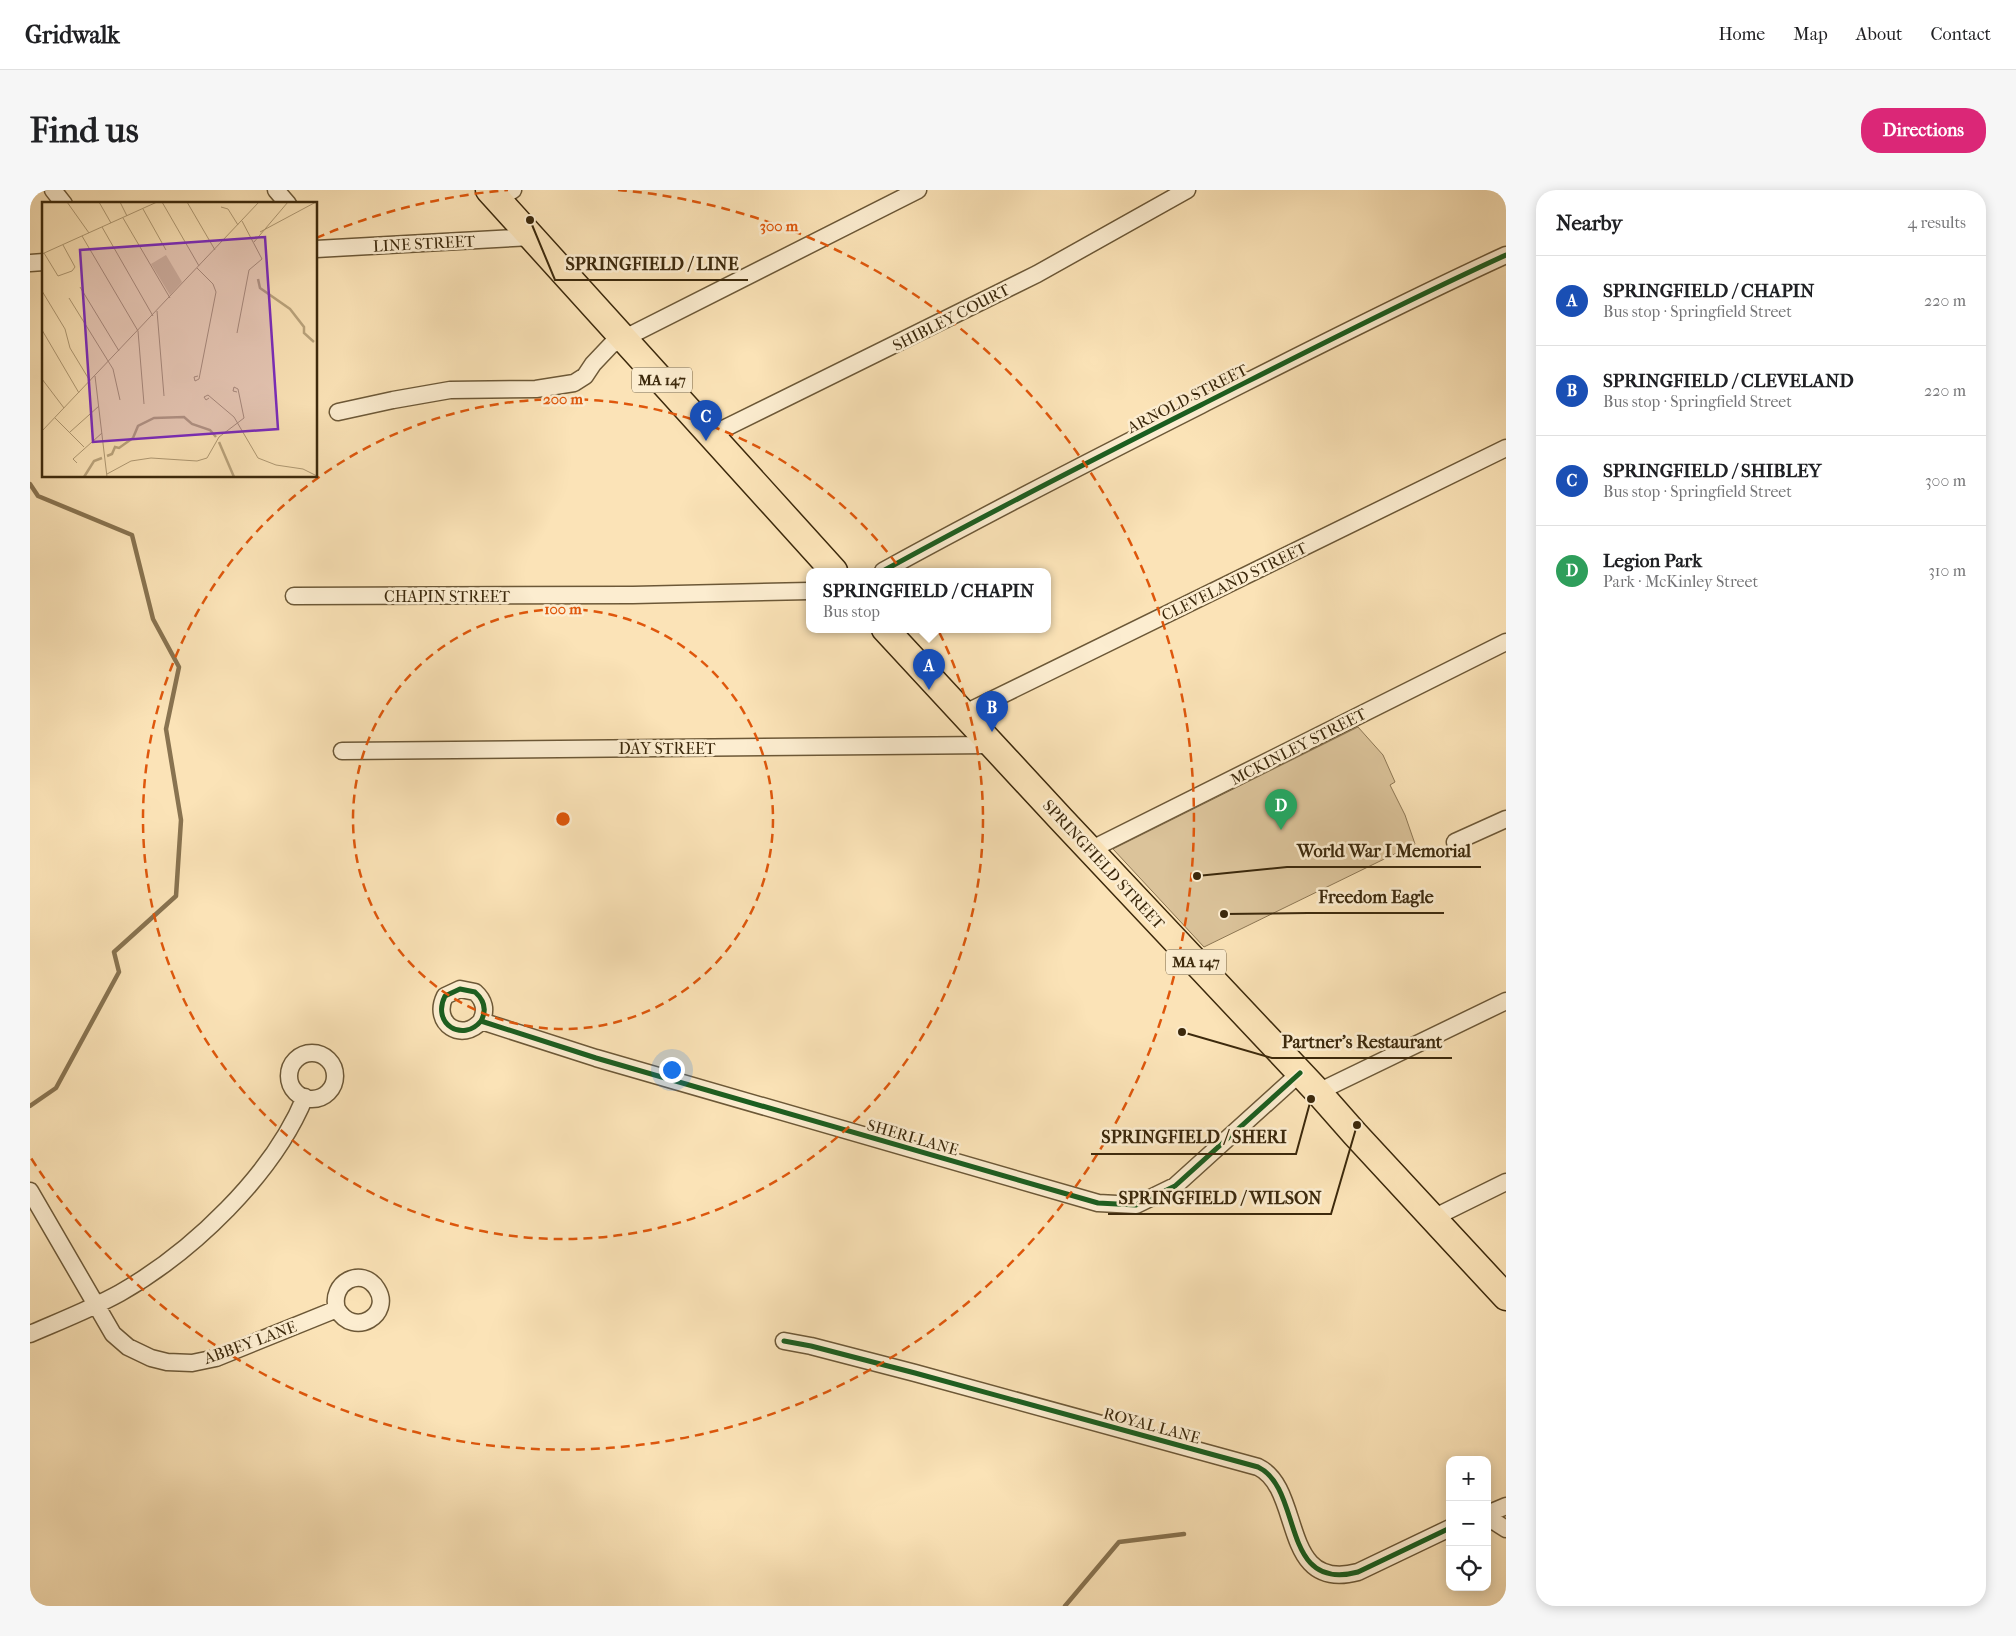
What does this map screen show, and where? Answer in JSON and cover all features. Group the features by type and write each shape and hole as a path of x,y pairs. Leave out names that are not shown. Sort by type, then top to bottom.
{"main road":[{"name":"MA 147","path":"500,193 532,237 831,568"},
{"name":"SPRINGFIELD STREET","path":"889,633 1318,1092 1506,1297"}],"street":[{"path":"53,190 62,202"},
{"path":"276,190 286,202"},
{"path":"338,412 450,390 536,389 574,383 585,376 593,364 611,345 623,338 918,190"},
{"name":"SHIBLEY COURT","path":"711,435 1037,274 1187,190"},
{"name":"LINE STREET","path":"318,249 532,237"},
{"name":"ARNOLD STREET","path":"889,568 986,514 1091,460 1408,300 1506,255"},
{"name":"CLEVELAND STREET","path":"963,714 1506,448"},
{"name":"CHAPIN STREET","path":"294,596 633,595 806,591"},
{"name":"MCKINLEY STREET","path":"1090,850 1506,642"},
{"name":"DAY STREET","path":"342,751 992,745"},
{"path":"1455,842 1506,818"},
{"path":"1318,1092 1506,1001"},
{"name":"SHERI LANE","path":"481,1021 596,1058 1098,1203 1112,1204 1136,1205 1175,1186 1300,1073"},
{"path":"30,1334 96,1305 150,1274 209,1227 236,1200 275,1150 298,1114 305,1097"},
{"path":"1433,1218 1506,1182"},
{"name":"ABBEY LANE","path":"30,1191 113,1334 128,1347 151,1358 183,1363 200,1362 216,1358 337,1309"},
{"name":"ROYAL LANE","path":"784,1342 811,1346 915,1373 1258,1467 1268,1473 1275,1482 1294,1536 1304,1554 1316,1567 1330,1573 1346,1574 1358,1572 1446,1530"},
{"path":"1491,1512 1506,1506"},
{"path":"1491,1521 1506,1528"}],"shaded area":[{"path":"1358,727 1383,755 1395,782 1390,785 1405,815 1415,844 1204,947 1113,849"}],"waterway":[{"path":"30,484 38,496 132,535 153,619 179,667 166,729 181,820 176,896 114,952 119,972 56,1088 30,1106"},
{"path":"1065,1606 1119,1542 1184,1534"}],"cycle path":[{"path":"889,568 1161,425 1506,255"},
{"path":"481,1021 484,1005 481,998 475,992 460,989 445,996 442,1015 445,1022 458,1030 474,1027 481,1021 596,1058 1098,1203 1136,1205 1175,1186 1300,1073"},
{"path":"784,1341 811,1346 915,1373 1258,1467 1272,1479 1282,1496 1304,1554 1316,1568 1333,1574 1358,1572 1446,1530"}],"place":[{"name":"SPRINGFIELD / LINE","path":"530,220"},
{"name":"SPRINGFIELD / SHIBLEY","path":"706,441"},
{"name":"SPRINGFIELD / CHAPIN","path":"929,690"},
{"name":"SPRINGFIELD / CLEVELAND","path":"992,732"},
{"name":"Legion Park","path":"1281,830"},
{"name":"World War I Memorial","path":"1197,876"},
{"name":"Freedom Eagle","path":"1224,914"},
{"name":"Partner's Restaurant","path":"1182,1032"},
{"name":"SPRINGFIELD / SHERI","path":"1311,1099"},
{"name":"SPRINGFIELD / WILSON","path":"1357,1125"}]}
